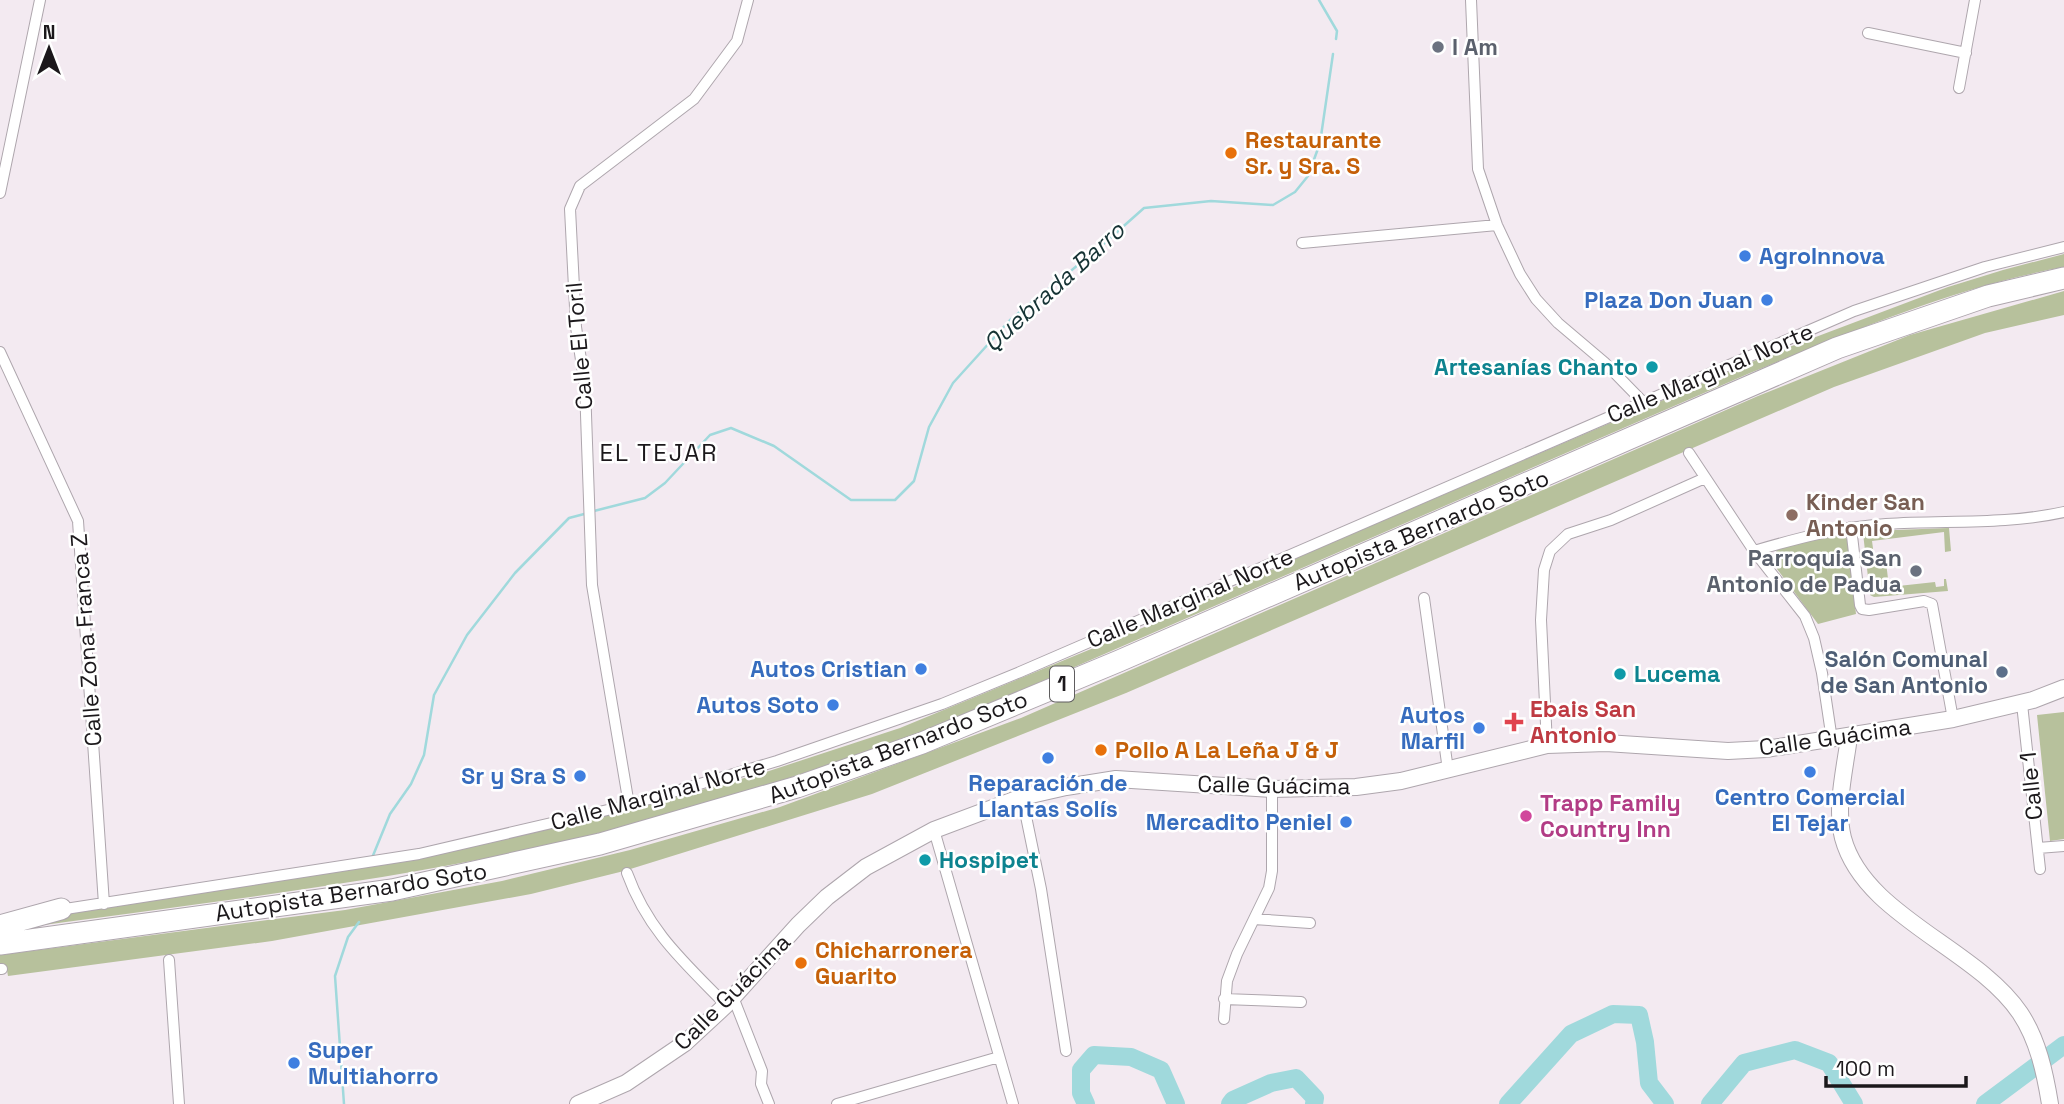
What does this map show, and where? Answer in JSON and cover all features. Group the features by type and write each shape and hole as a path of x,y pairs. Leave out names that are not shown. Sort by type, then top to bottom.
{"highway":[{"name":"Autopista Bernardo Soto","path":"0,944 392,890 600,844 797,787 922,743 1107,666 1837,348 1988,296 2064,278"},
{"path":"0,926 61,909"}],"main road":[{"name":"Calle Guácima","path":"578,1104 598,1100 668,1056 732,998 798,925 846,881 886,854 934,830 1022,797 1116,779 1272,789 1356,786 1401,781 1547,745 1606,743 1728,751 1778,748 1952,719 2028,702 2064,688"},
{"path":"2028,702 2064,698"},
{"path":"1849,737 1841,821 1846,844 1856,867 1893,906 1986,976 2018,1011 2035,1042 2050,1104"}],"street":[{"path":"0,193 40,0"},
{"name":"Calle El Toril","path":"629,805 592,586 585,386 576,327 570,209 580,186 694,99 737,41 748,0"},
{"path":"1471,0 1478,169 1497,225 1520,274 1536,299 1643,402"},
{"path":"1959,88 1975,0"},
{"path":"1868,33 1966,53"},
{"path":"1302,243 1497,225"},
{"name":"Calle Marginal Norte","path":"0,915 104,904 419,854 629,805 777,761 942,704 1862,308 1985,267 2064,247"},
{"name":"Calle Zona Franca Z","path":"0,352 78,521 104,904"},
{"path":"1689,453 1754,551 1790,594 1810,625 1822,673 1832,740"},
{"path":"1547,745 1541,620 1544,570 1550,551 1568,534 1611,520 1705,478"},
{"path":"1754,551 1851,527 2022,520 2064,512"},
{"path":"1851,527 1862,609 1924,601 1932,604 1952,719"},
{"path":"1424,598 1448,770"},
{"name":"Calle 1","path":"2028,702 2040,869"},
{"path":"1224,1019 1224,999 1237,954 1269,888 1272,871 1272,789"},
{"path":"1022,797 1041,889 1066,1051"},
{"path":"934,830 1013,1104"},
{"path":"2038,848 2064,846"},
{"path":"627,873 636,898 670,948 732,998 762,1071 761,1084 769,1104"},
{"path":"1255,919 1310,923"},
{"path":"169,960 179,1104"},
{"path":"1224,999 1301,1002"},
{"path":"837,1104 999,1058"}],"green space":[{"path":"2064,254 2064,267 1944,298 1827,342 1750,373 939,726 781,781 621,828 513,853 385,877 0,931 62,912 279,881 415,858 632,809 769,771 900,728 1176,614 1310,552 1768,355 1948,287"},
{"path":"2064,291 2064,315 1985,333 1834,387 1126,693 872,794 624,871 531,894 272,941 8,976 6,965 0,966 0,955 345,910 502,881 630,850 780,807 1021,718 1758,396 1910,335"},
{"path":"1949,528 1951,551 1945,552 1944,532 1872,541 1875,563 1886,562 1889,587 1935,582 1936,587 1944,586 1946,579 1948,591 1874,597 1870,595 1863,533"},
{"path":"1840,534 1848,543 1856,614 1818,624 1777,569 1774,558 1777,549"},
{"path":"2064,712 2064,839 2050,841 2037,715"}],"waterway":[{"name":"Quebrada Barro","path":"1319,0 1337,31 1336,39"},
{"name":"Quebrada Barro","path":"594,511 645,498 665,483 710,435 731,428 774,446 851,500 895,500 914,481 929,427 953,383 1010,320 1144,208 1211,201 1273,205 1295,192 1308,176 1320,143 1333,54"},
{"name":"Quebrada Barro","path":"372,858 390,814 411,784 424,755 434,695 467,635 515,573 569,518 588,513"},
{"name":"Quebrada Barro","path":"344,1104 335,976 348,937 359,922"},
{"path":"1508,1104 1571,1034 1613,1014 1639,1015 1649,1083 1665,1104"},
{"path":"1985,1104 2064,1045"},
{"path":"1710,1104 1744,1063 1795,1050 1829,1063 1854,1104"},
{"path":"1086,1104 1081,1093 1081,1070 1094,1055 1131,1057 1161,1070 1176,1104"},
{"path":"1230,1104 1233,1100 1271,1083 1296,1078 1315,1098 1314,1104"}],"place":[{"name":"I Am","path":"1438,47"},
{"name":"Restaurante Sr. y Sra. S","path":"1231,153"},
{"name":"AgroInnova","path":"1745,256"},
{"name":"Plaza Don Juan","path":"1767,300"},
{"name":"Artesanías Chanto","path":"1652,367"},
{"name":"Kinder San Antonio","path":"1792,515"},
{"name":"Parroquia San Antonio de Padua","path":"1916,571"},
{"name":"Autos Cristian","path":"921,669"},
{"name":"Salón Comunal de San Antonio","path":"2002,672"},
{"name":"Lucema","path":"1620,674"},
{"name":"Autos Soto","path":"833,705"},
{"name":"Ebais San Antonio","path":"1514,722"},
{"name":"Autos Marfil","path":"1479,728"},
{"name":"Pollo A La Leña J & J","path":"1101,750"},
{"name":"Reparación de Llantas Solís","path":"1048,758"},
{"name":"Centro Comercial El Tejar","path":"1810,772"},
{"name":"Sr y Sra S","path":"580,776"},
{"name":"Trapp Family Country Inn","path":"1526,816"},
{"name":"Mercadito Peniel","path":"1346,822"},
{"name":"Hospipet","path":"925,860"},
{"name":"Chicharronera Guarito","path":"801,963"},
{"name":"Super Multiahorro","path":"294,1063"}],"district":[{"name":"EL TEJAR","path":"659,453"}]}
